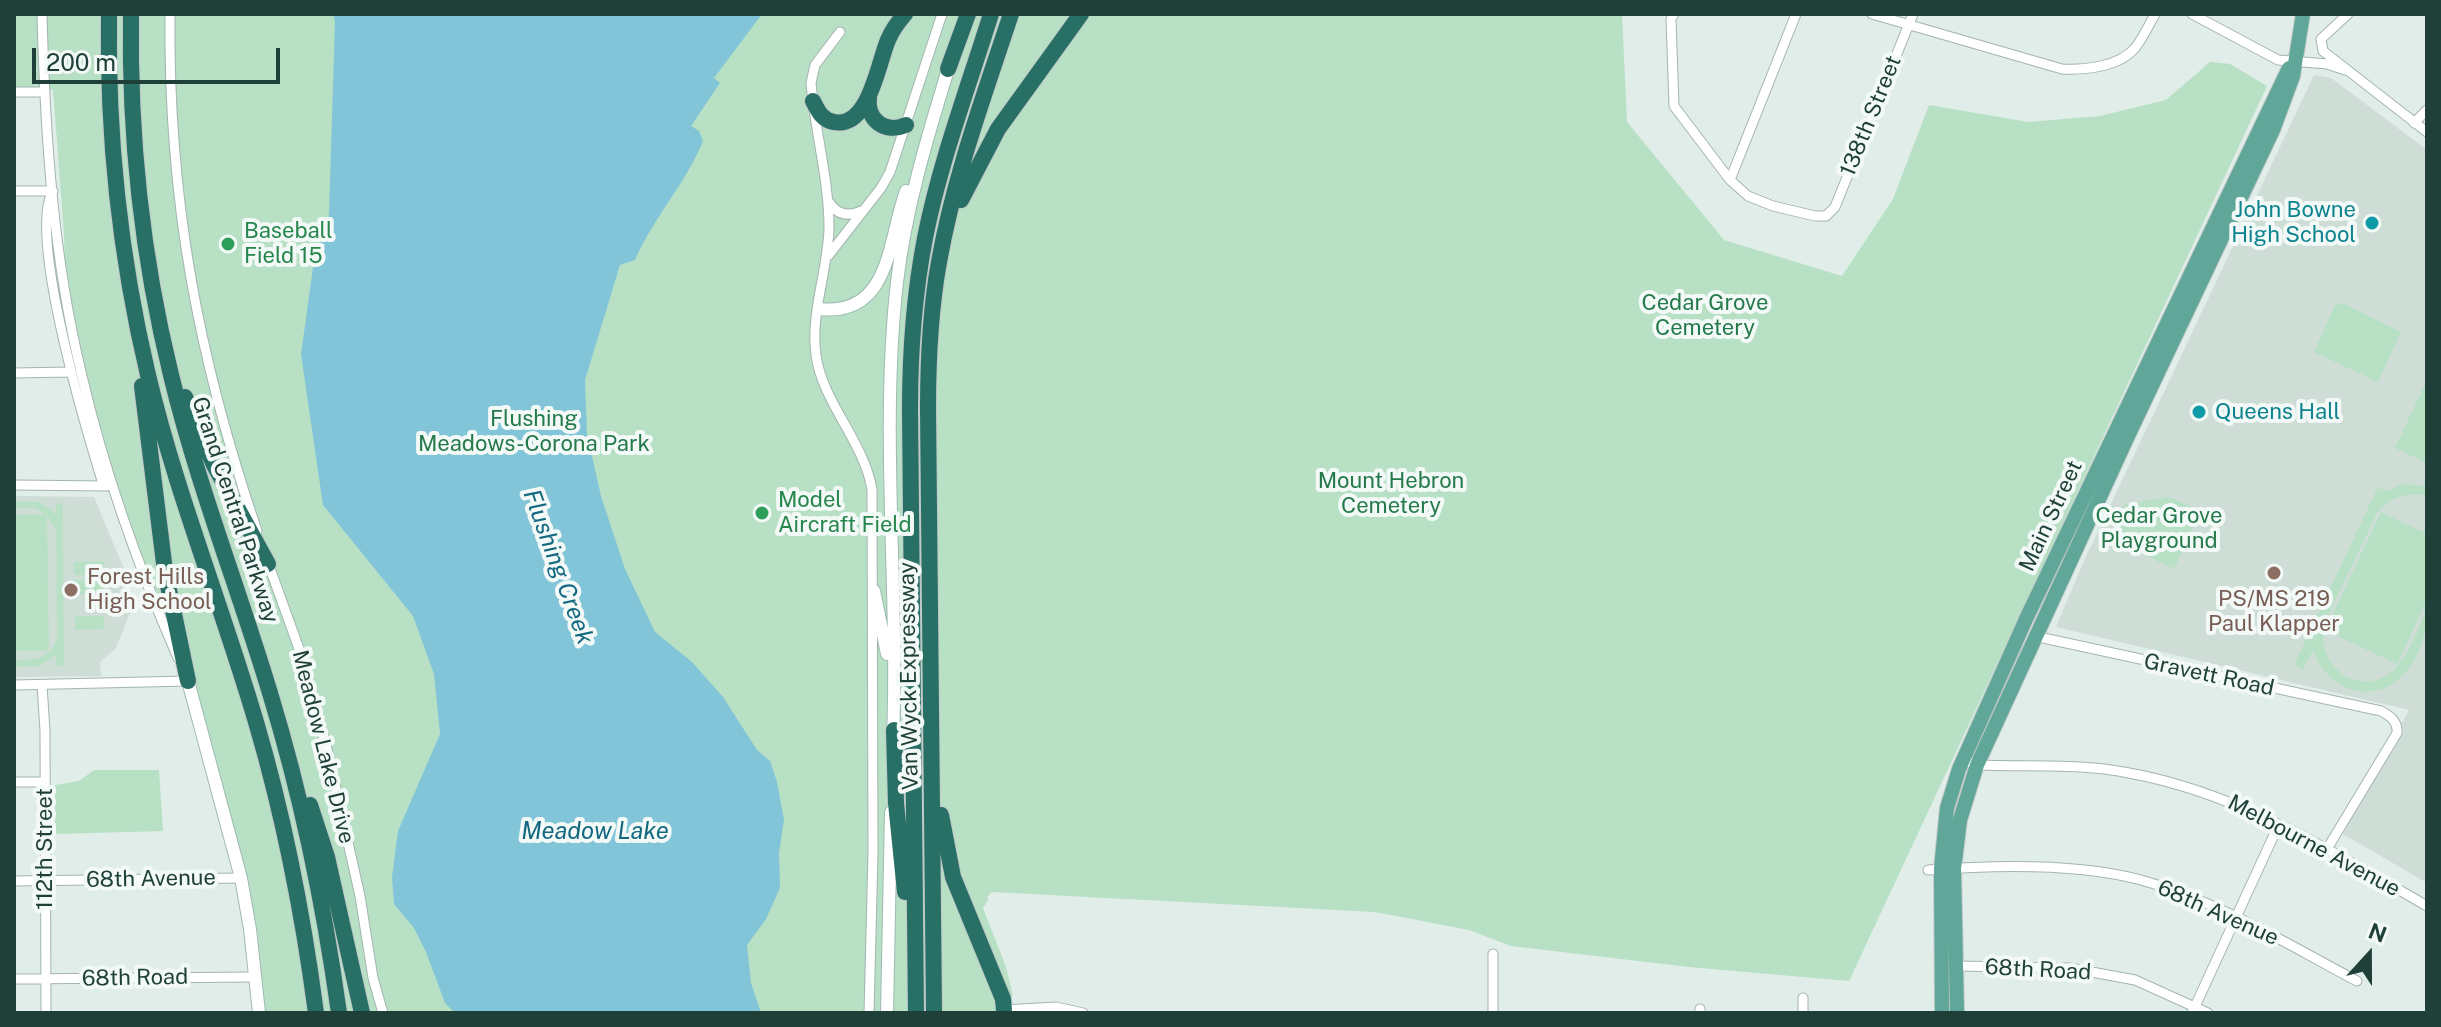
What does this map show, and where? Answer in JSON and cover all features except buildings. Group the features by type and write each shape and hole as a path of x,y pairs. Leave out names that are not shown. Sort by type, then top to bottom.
{"highway":[{"name":"Grand Central Parkway","path":"109,14 113,150 123,241 148,375 172,464 248,694 272,782 297,899 316,1013"},
{"name":"Grand Central Parkway","path":"131,14 138,181 163,342 190,446 270,691 312,853 339,1013"},
{"path":"813,101 821,116 838,123 854,116 864,106 890,35 905,14"},
{"path":"948,69 966,14"},
{"name":"Van Wyck Expressway","path":"913,1013 912,331 921,261 935,193 991,14"},
{"name":"Van Wyck Expressway","path":"934,1013 928,378 932,310 943,242 966,153 1011,14"},
{"path":"943,242 989,143 1081,14"},
{"path":"869,95 870,113 877,122 891,129 906,125"},
{"path":"136,316 146,426 165,571 188,681"},
{"path":"163,342 206,449 268,564"},
{"path":"270,691 321,836 362,1013"},
{"path":"931,716 942,828 950,866 1003,999 1004,1012"},
{"path":"894,730 913,1013"},
{"path":"350,953 370,1013"}],"main road":[{"name":"Main Street","path":"1970,762 2036,636 2273,130 2293,76 2303,14"},
{"name":"Main Street","path":"1942,1013 1941,869 1960,820 1970,762 2021,630 2285,72 2294,62"},
{"name":"Main Street","path":"1941,869 1956,966 1957,1013"}],"street":[{"path":"42,14 44,92 53,191 65,285 82,376 114,489 166,632 188,681 241,878 259,1013"},
{"name":"Meadow Lake Drive","path":"170,14 170,72 177,182 197,320 230,448 302,657 327,749 356,880 373,978 383,1013"},
{"path":"826,259 890,172 942,14"},
{"path":"1674,14 1671,19 1674,106 1730,180"},
{"path":"1730,180 1796,14"},
{"path":"1872,14 2062,69 2110,63 2127,56 2138,44 2155,14"},
{"name":"138th Street","path":"1730,180 1748,196 1773,206 1826,216 1835,207 1913,14"},
{"path":"2192,14 2278,60 2327,64 2345,70"},
{"path":"2321,39 2348,14"},
{"path":"840,32 813,70 811,83 827,195 826,259 815,347 818,366 871,484 874,591 869,1013"},
{"path":"2299,34 2321,39"},
{"path":"2321,39 2323,51 2427,132"},
{"path":"887,1013 894,730 892,348 904,236 924,147 948,69"},
{"path":"14,92 44,92"},
{"path":"2414,123 2427,110"},
{"path":"819,309 849,308 868,296 877,284 904,195 924,147"},
{"path":"14,191 53,191"},
{"path":"53,191 47,200 44,221 70,372 103,484"},
{"path":"827,195 833,207 841,213 852,214 866,207"},
{"path":"14,373 70,372"},
{"path":"14,485 103,484 114,489"},
{"path":"874,591 893,691"},
{"name":"Gravett Road","path":"2021,630 2036,636 2381,711 2395,722 2397,733 2327,849"},
{"path":"14,685 188,681"},
{"name":"112th Street","path":"42,685 45,731 46,1013"},
{"name":"Melbourne Avenue","path":"1970,762 2078,767 2130,773 2209,793 2279,824 2427,906"},
{"path":"14,782 45,782"},
{"path":"2193,1009 2279,824"},
{"name":"68th Avenue","path":"1941,869 2064,868 2156,884 2236,916 2357,981"},
{"name":"68th Avenue","path":"14,881 241,878"},
{"path":"1493,954 1493,1013"},
{"name":"68th Road","path":"1956,966 2070,968 2135,980 2193,1009 2208,1013"},
{"name":"68th Road","path":"14,979 256,977"},
{"path":"1803,998 1803,1013"},
{"path":"1004,1012 1041,1006 1083,1013"}],"shaded area":[{"path":"2314,75 2331,78 2427,150 2427,883 2343,834 2409,710 2056,627 2082,565"},
{"name":"Forest Hills High School","path":"14,496 94,497 124,569 131,611 116,648 100,662 101,676 14,677"}],"green space":[{"path":"14,14 1622,14 1627,122 1724,240 1842,276 1893,199 1929,105 2028,122 2100,116 2166,100 2210,62 2230,64 2267,86 1849,981 1689,967 1511,946 1469,930 1375,912 992,892 983,908 1006,967 1013,996 998,998 994,1013 259,1013 253,952 188,681 114,489 82,376 65,285 53,90 14,87"},
{"path":"2342,303 2401,332 2378,382 2314,352 2335,305"},
{"path":"2427,380 2427,463 2395,448"},
{"path":"2404,484 2427,486 2427,496 2413,494 2399,497 2377,513 2326,620 2323,635 2330,661 2339,671 2362,682 2376,680 2397,667 2412,643 2427,608 2424,635 2414,661 2390,685 2377,690 2350,689 2328,674 2313,650 2303,669 2294,665 2378,487 2386,491"},
{"name":"Cedar Grove Playground","path":"2170,497 2201,512 2174,569 2109,538 2125,504"},
{"path":"14,501 39,502 56,513 56,504 63,503 64,666 57,666 56,655 39,666 14,667 14,660 47,654 55,644 57,636 56,529 47,515 49,651 14,651 14,515 46,514 34,508 14,508"},
{"path":"2381,512 2427,534 2427,600 2397,664 2325,630"},
{"path":"104,561 104,575 74,575 74,562"},
{"path":"74,580 104,580 104,593 74,594"},
{"path":"75,616 104,616 104,629 75,630"},
{"path":"94,770 159,770 163,831 55,834 55,785 79,781"}],"water":[{"name":"Meadow Lake","path":"333,14 762,14 714,78 720,83 691,126 699,131 703,141 696,157 635,260 620,265 585,380 587,434 601,496 625,569 655,632 692,662 723,697 757,750 770,761 777,782 784,820 779,853 780,888 766,919 747,945 751,983 761,1013 455,1013 445,1003 414,928 394,904 392,877 398,831 440,734 434,674 413,616 323,505 301,354 313,268 329,214"}],"place":[{"name":"John Bowne High School","path":"2372,223"},
{"name":"Baseball Field 15","path":"228,244"},
{"name":"Queens Hall","path":"2199,412"},
{"name":"Model Aircraft Field","path":"762,513"},
{"name":"PS/MS 219 Paul Klapper","path":"2274,573"},
{"name":"Forest Hills High School","path":"71,590"}],"park label":[{"name":"Cedar Grove Cemetery","path":"1705,316"},
{"name":"Flushing Meadows-Corona Park","path":"534,432"},
{"name":"Mount Hebron Cemetery","path":"1391,494"}],"water label":[{"name":"Flushing Creek","path":"558,567"}]}
